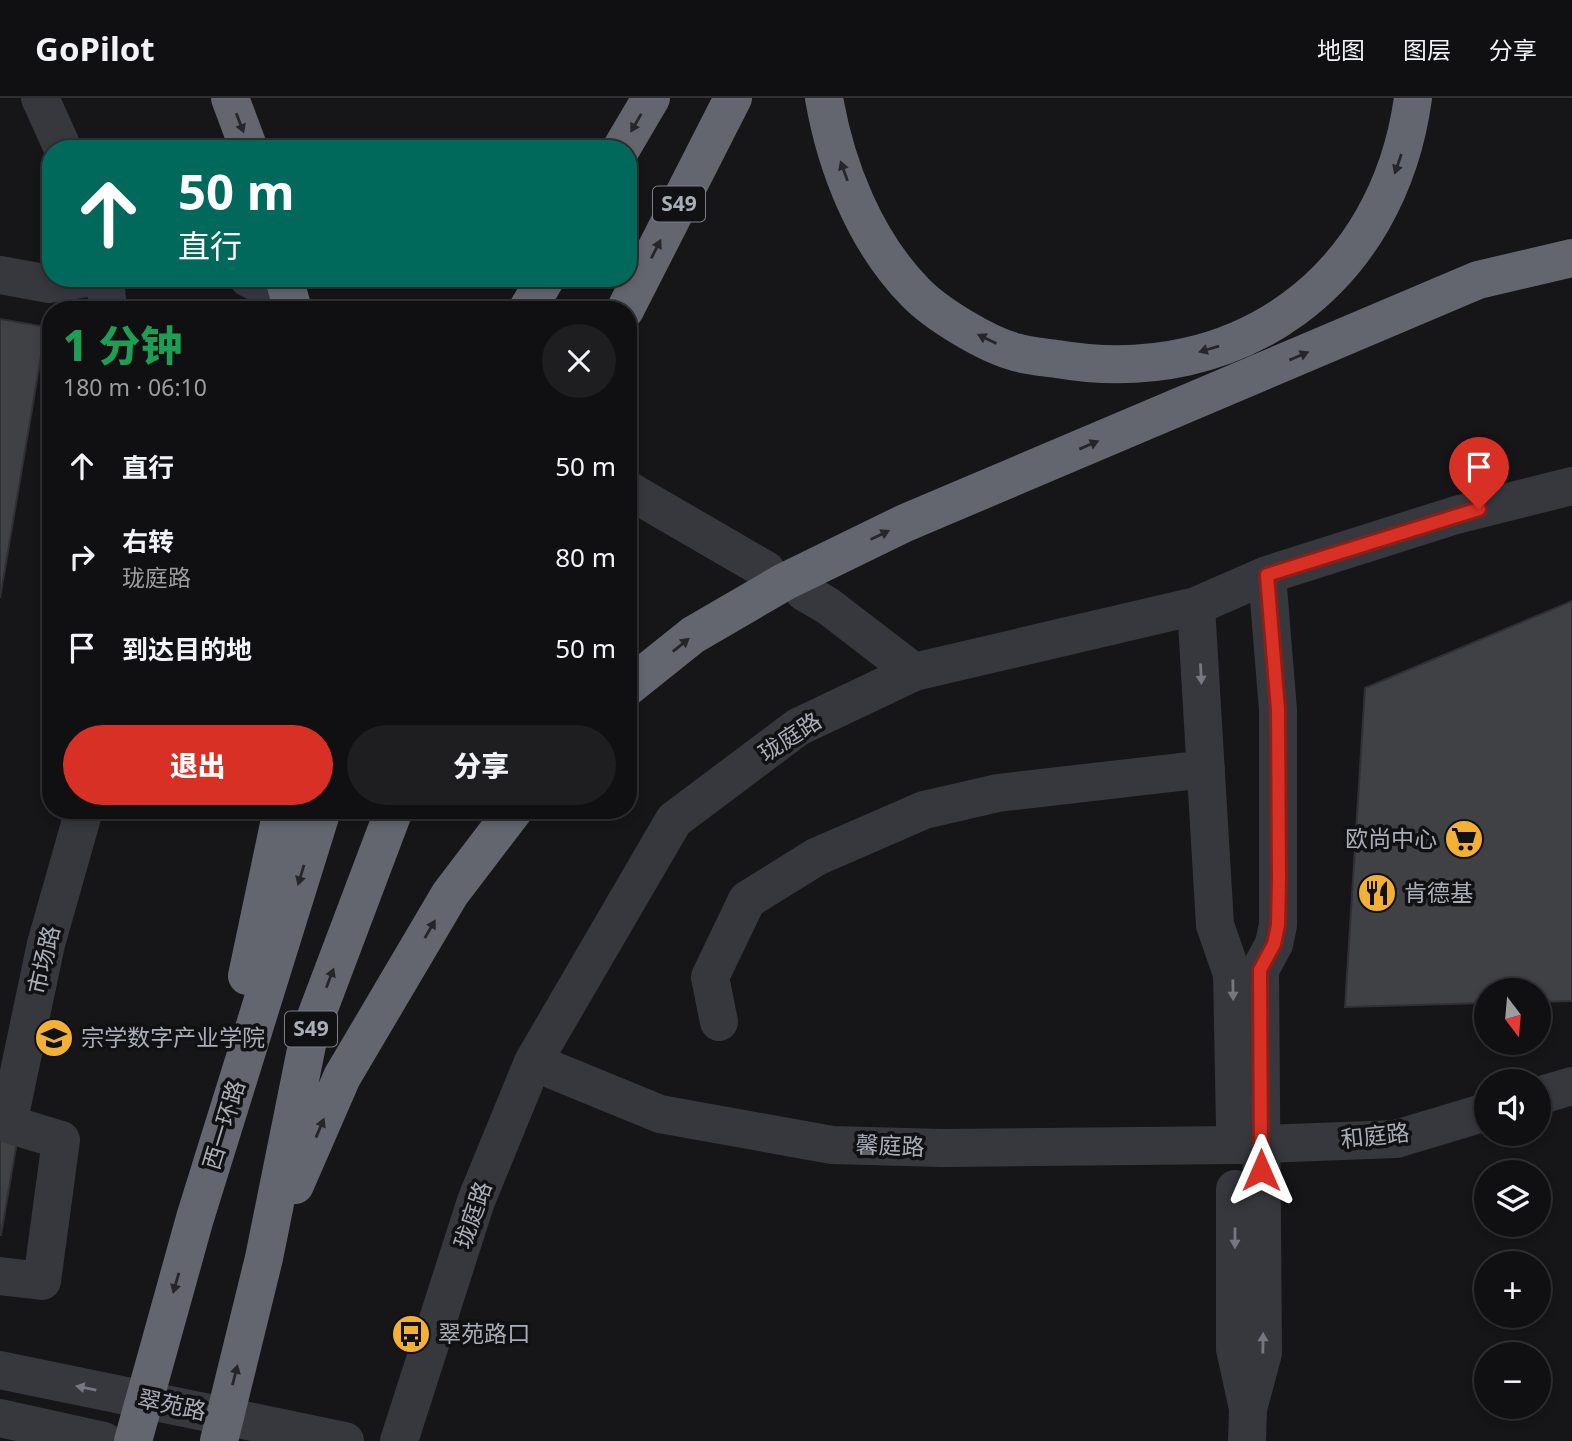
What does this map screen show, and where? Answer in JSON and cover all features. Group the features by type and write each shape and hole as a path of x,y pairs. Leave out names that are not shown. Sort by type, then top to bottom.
{"highway":[{"path":"230,98 246,140"},
{"path":"626,140 651,98"},
{"name":"S49","path":"637,286 733,98"},
{"path":"824,98 836,151 857,206 884,253 916,293 963,326 1014,352 1083,363 1145,364 1208,350 1262,331 1310,297 1352,255 1386,198 1407,138 1413,98"},
{"path":"637,680 693,635 738,608 784,582 905,523 1478,280 1572,258"},
{"path":"195,1218 280,819"},
{"name":"西一环路","path":"133,1441 195,1218 319,819"},
{"name":"S49","path":"219,1441 264,1258 309,1035 391,819"},
{"path":"264,1258 342,1077 450,894 507,819"}],"street":[{"path":"40,98 59,140"},
{"path":"0,275 42,283"},
{"name":"珑庭路","path":"399,1441 476,1201 533,1062 674,820 798,727 914,672 1196,606 1267,575 1456,515 1572,486"},
{"path":"637,495 766,570"},
{"path":"1248,1144 1260,970 1274,944 1278,925 1278,710 1267,575"},
{"path":"804,592 828,606 914,672"},
{"path":"1196,606 1215,925 1232,974 1264,1353 1248,1425"},
{"path":"719,1022 710,977 747,900 816,857 924,810 974,799 1206,769"},
{"name":"市场路","path":"0,1276 42,1281 61,1140 8,1124 46,944 81,819"},
{"name":"馨庭路","path":"533,1062 660,1114 832,1145 942,1148 1248,1144"},
{"path":"1551,1092 1572,1086"},
{"name":"和庭路","path":"1248,1144 1396,1139 1474,1116"},
{"name":"翠苑路","path":"0,1370 345,1441"},
{"path":"0,1418 104,1441"}],"building":[{"path":"0,319 42,326 42,351 0,598"},
{"name":"欧尚中心","path":"1572,601 1572,1001 1551,1002 1551,978 1474,978 1474,1003 1345,1007 1365,688"},
{"path":"0,1126 19,1130 1,1235 0,1235"}],"place":[{"name":"欧尚中心","path":"1464,839"},
{"name":"肯德基","path":"1377,893"},
{"name":"宗学数字产业学院","path":"54,1038"},
{"name":"翠苑路口","path":"411,1334"}],"route":[{"path":"1261,1170 1260,970 1274,944 1278,925 1280,834 1278,710 1267,575 1479,509"}]}
